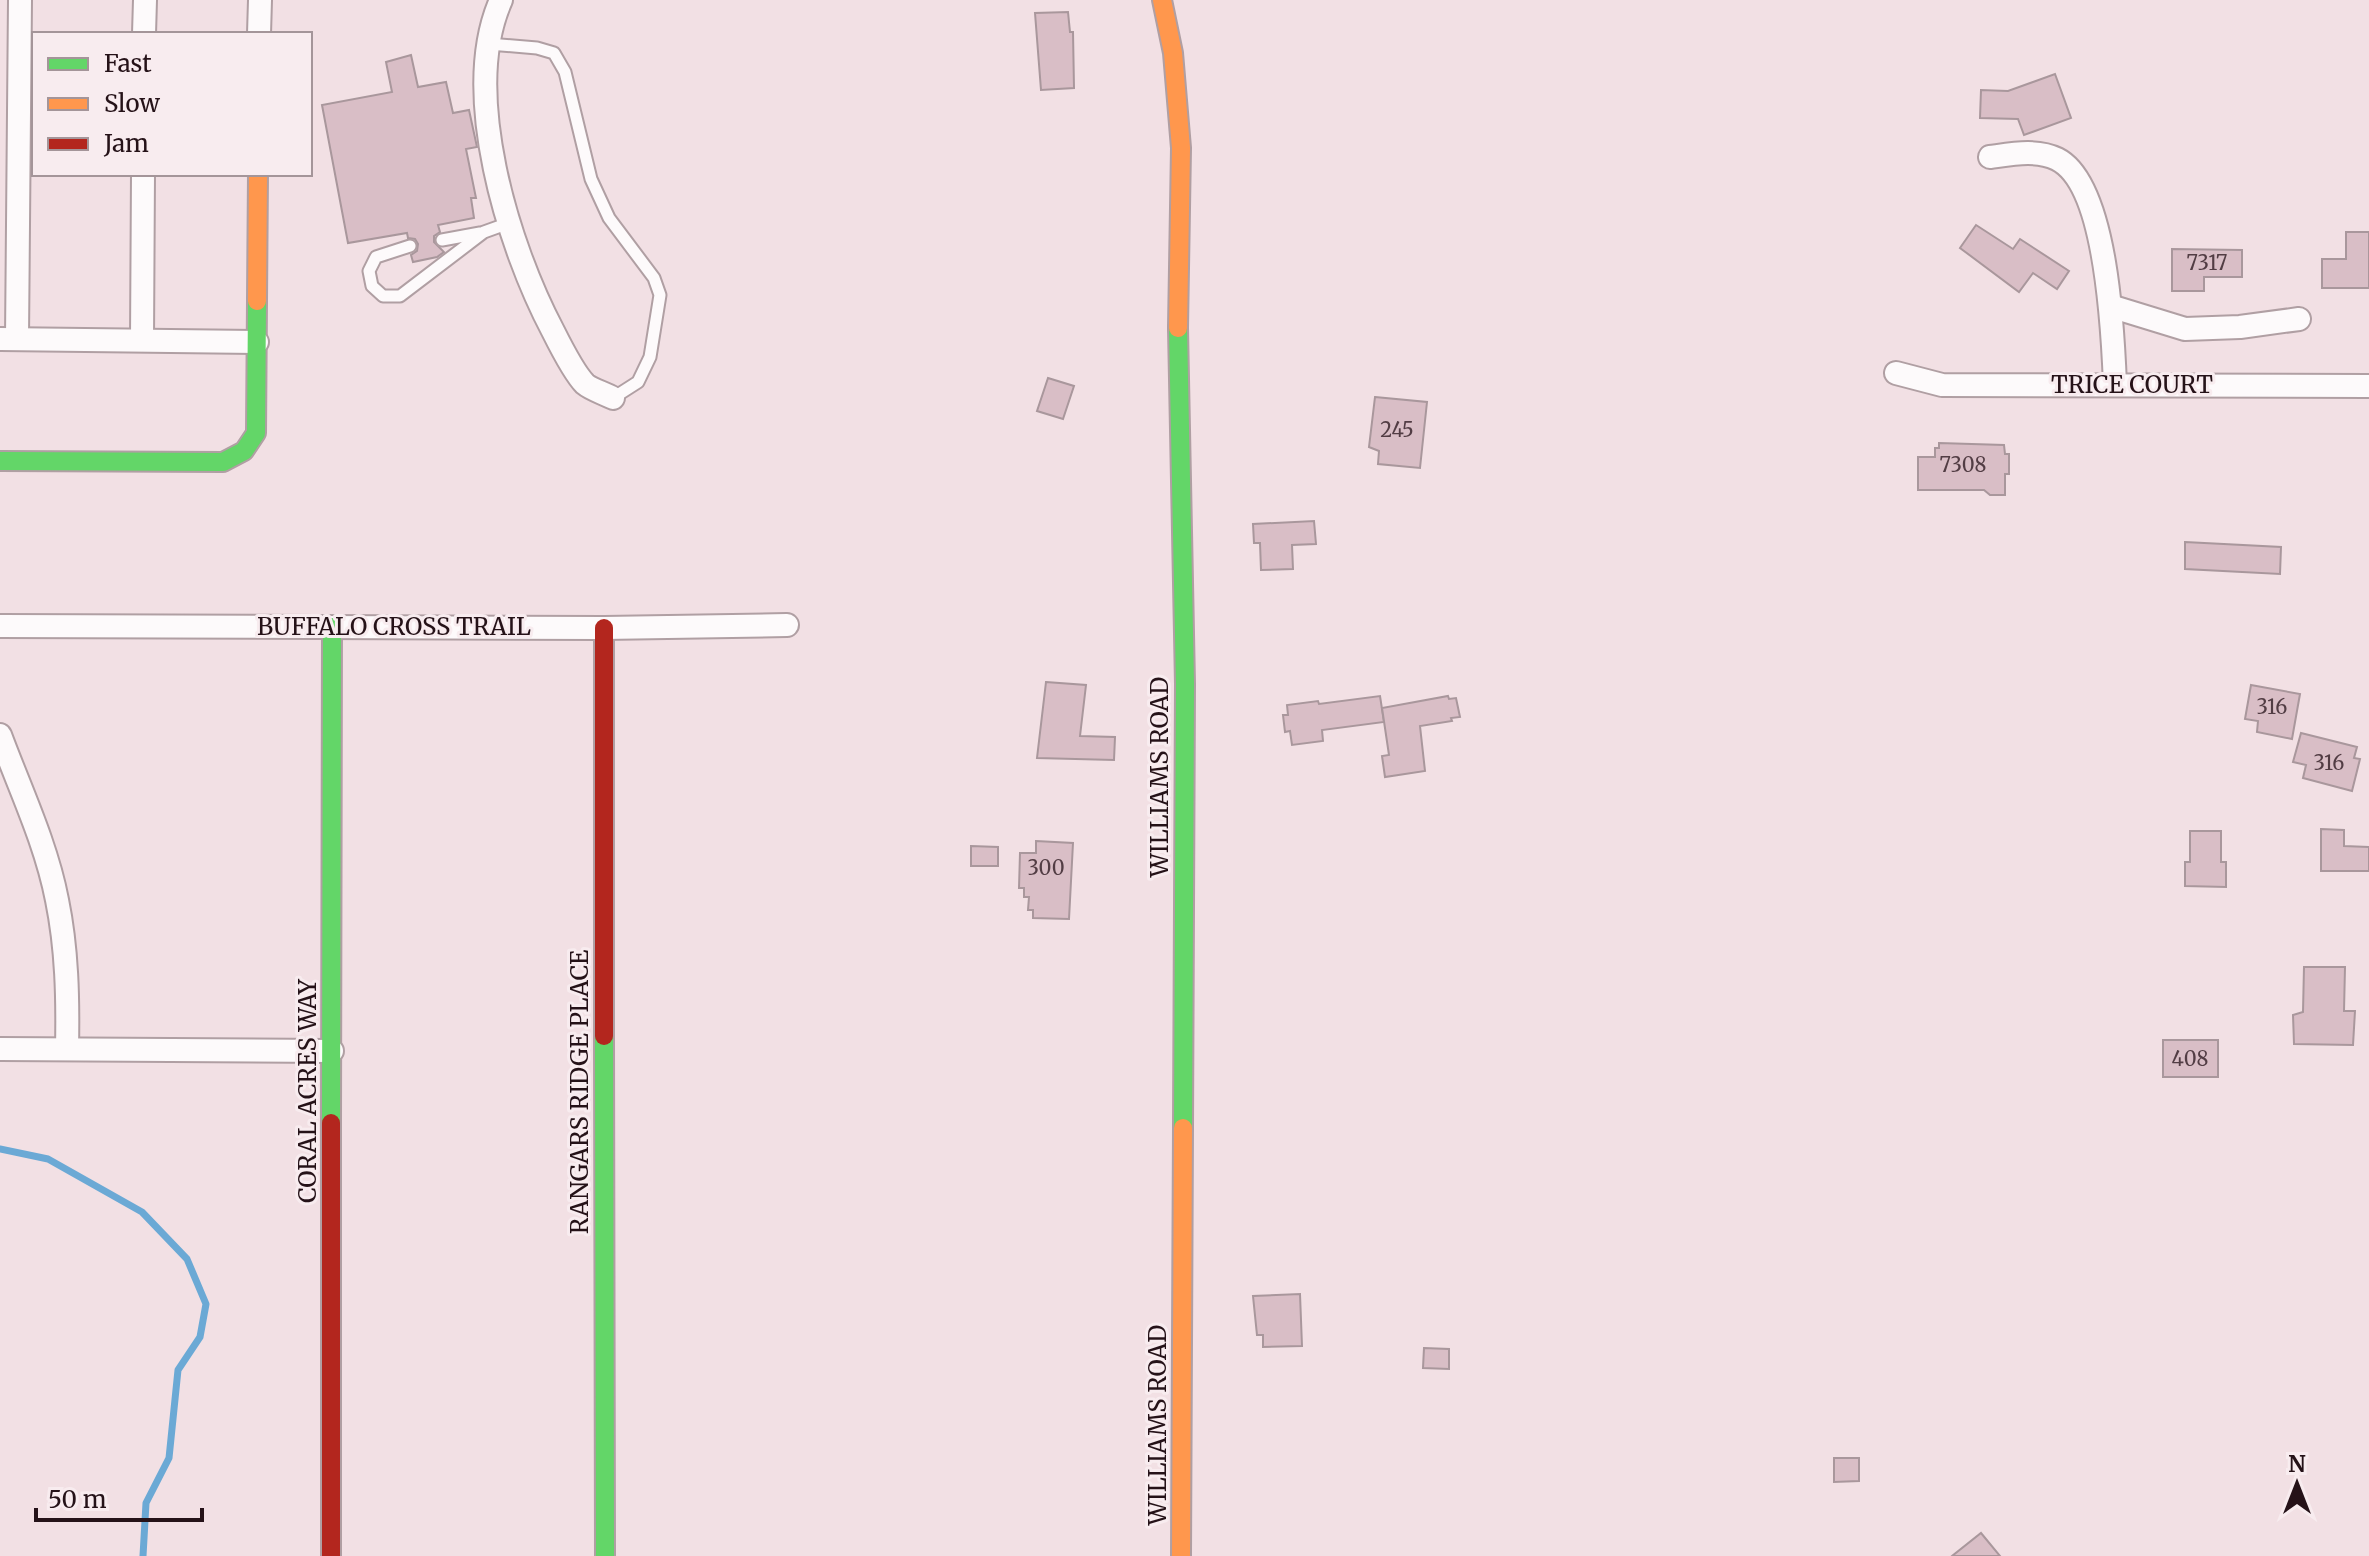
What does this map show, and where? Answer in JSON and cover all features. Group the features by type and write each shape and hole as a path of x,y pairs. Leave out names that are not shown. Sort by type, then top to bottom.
{"street":[{"path":"20,0 9,338 257,342"},
{"path":"144,32 145,0"},
{"path":"259,32 260,0"},
{"path":"501,0 492,21 486,106 495,168 514,242 538,303 561,346 585,383 613,398"},
{"name":"WILLIAMS ROAD","path":"1162,0 1173,53 1181,148 1178,341 1185,684 1181,1556"},
{"path":"1990,157 2026,152 2056,158 2073,171 2091,205 2110,306 2115,385"},
{"path":"142,339 143,176"},
{"path":"0,461 223,462 244,451 256,433 258,176"},
{"path":"2110,306 2185,329 2240,327 2299,319"},
{"name":"TRICE COURT","path":"1896,373 1942,385 2369,386"},
{"name":"BUFFALO CROSS TRAIL","path":"0,626 604,628 787,625"},
{"name":"CORAL ACRES WAY","path":"331,1556 332,627"},
{"name":"RANGARS RIDGE PLACE","path":"604,628 605,1556"},
{"path":"0,735 43,850 57,898 68,991 67,1049"},
{"path":"0,1049 332,1051"}],"lane":[{"path":"489,44 537,48 554,53 565,72 591,179 609,218 654,278 660,295 650,357 638,382 613,398"},
{"path":"442,240 484,232 509,223"},
{"path":"410,246 376,257 369,271 372,286 383,296 400,296 484,232"}],"building":[{"path":"1068,12 1070,32 1073,32 1074,88 1041,90 1035,13"},
{"path":"411,55 418,87 446,82 453,113 469,110 477,147 466,149 476,198 471,198 474,218 438,225 440,232 434,236 434,242 444,252 437,257 413,262 411,255 417,251 418,244 415,239 408,238 407,233 348,243 322,105 392,92 386,62"},
{"path":"2055,74 2071,118 2024,135 2018,119 1980,118 1981,90 2008,91"},
{"path":"1976,225 2013,249 2020,239 2069,271 2057,289 2033,273 2019,292 1960,248"},
{"path":"2346,232 2369,232 2369,288 2322,288 2322,259 2346,259"},
{"path":"2172,249 2242,250 2242,277 2204,277 2204,291 2172,291"},
{"path":"1048,378 1074,386 1063,419 1037,411"},
{"path":"1375,397 1427,402 1420,468 1378,464 1379,451 1369,447"},
{"path":"1939,443 2004,445 2005,454 2009,454 2005,495 1990,495 1984,490 1918,490 1918,457 1935,457 1935,448 1939,448"},
{"path":"1314,521 1316,544 1292,545 1293,569 1261,570 1260,543 1254,543 1253,524"},
{"path":"2185,542 2281,547 2280,574 2185,569"},
{"path":"1046,682 1086,685 1080,736 1115,737 1114,760 1037,758"},
{"path":"2251,685 2300,694 2292,739 2257,732 2258,721 2245,719"},
{"path":"1380,696 1384,722 1322,730 1323,741 1292,745 1290,731 1285,732 1283,715 1288,715 1287,705"},
{"path":"1448,696 1449,699 1456,698 1460,717 1420,726 1425,771 1385,777 1382,756 1389,755 1382,708"},
{"path":"2301,733 2357,747 2354,758 2360,759 2352,791 2303,778 2306,765 2293,762"},
{"path":"2321,829 2344,830 2344,846 2369,847 2369,871 2321,871"},
{"path":"2190,831 2221,831 2221,862 2226,862 2226,887 2185,886 2185,862 2190,862"},
{"path":"1036,841 1073,843 1069,919 1033,918 1033,910 1028,910 1029,897 1024,897 1024,888 1019,888 1020,853 1036,853"},
{"path":"971,846 998,847 998,866 971,866"},
{"path":"2304,967 2345,967 2344,1011 2355,1011 2353,1045 2294,1044 2293,1015 2303,1012"},
{"path":"2163,1040 2218,1040 2218,1077 2163,1077"},
{"path":"1300,1294 1302,1346 1263,1347 1263,1335 1257,1335 1253,1296"},
{"path":"1424,1348 1449,1349 1449,1369 1423,1368"},
{"path":"1834,1458 1859,1458 1859,1481 1834,1482"},
{"path":"1981,1533 2000,1556 1952,1556"}],"waterway":[{"path":"0,1149 48,1159 142,1212 187,1259 206,1304 200,1337 178,1370 169,1458 146,1503 143,1556"}],"traffic: fast":[{"path":"0,461 223,462 244,451 256,433 257,301"},
{"path":"1178,328 1185,684 1183,1128"},
{"path":"331,1123 332,627"},
{"path":"604,1036 605,1556"}],"traffic: slow":[{"path":"1162,0 1173,53 1181,148 1178,328"},
{"path":"257,301 258,176"},
{"path":"1181,1556 1183,1128"}],"traffic: jam":[{"path":"604,628 604,1036"},
{"path":"331,1123 331,1556"}]}
